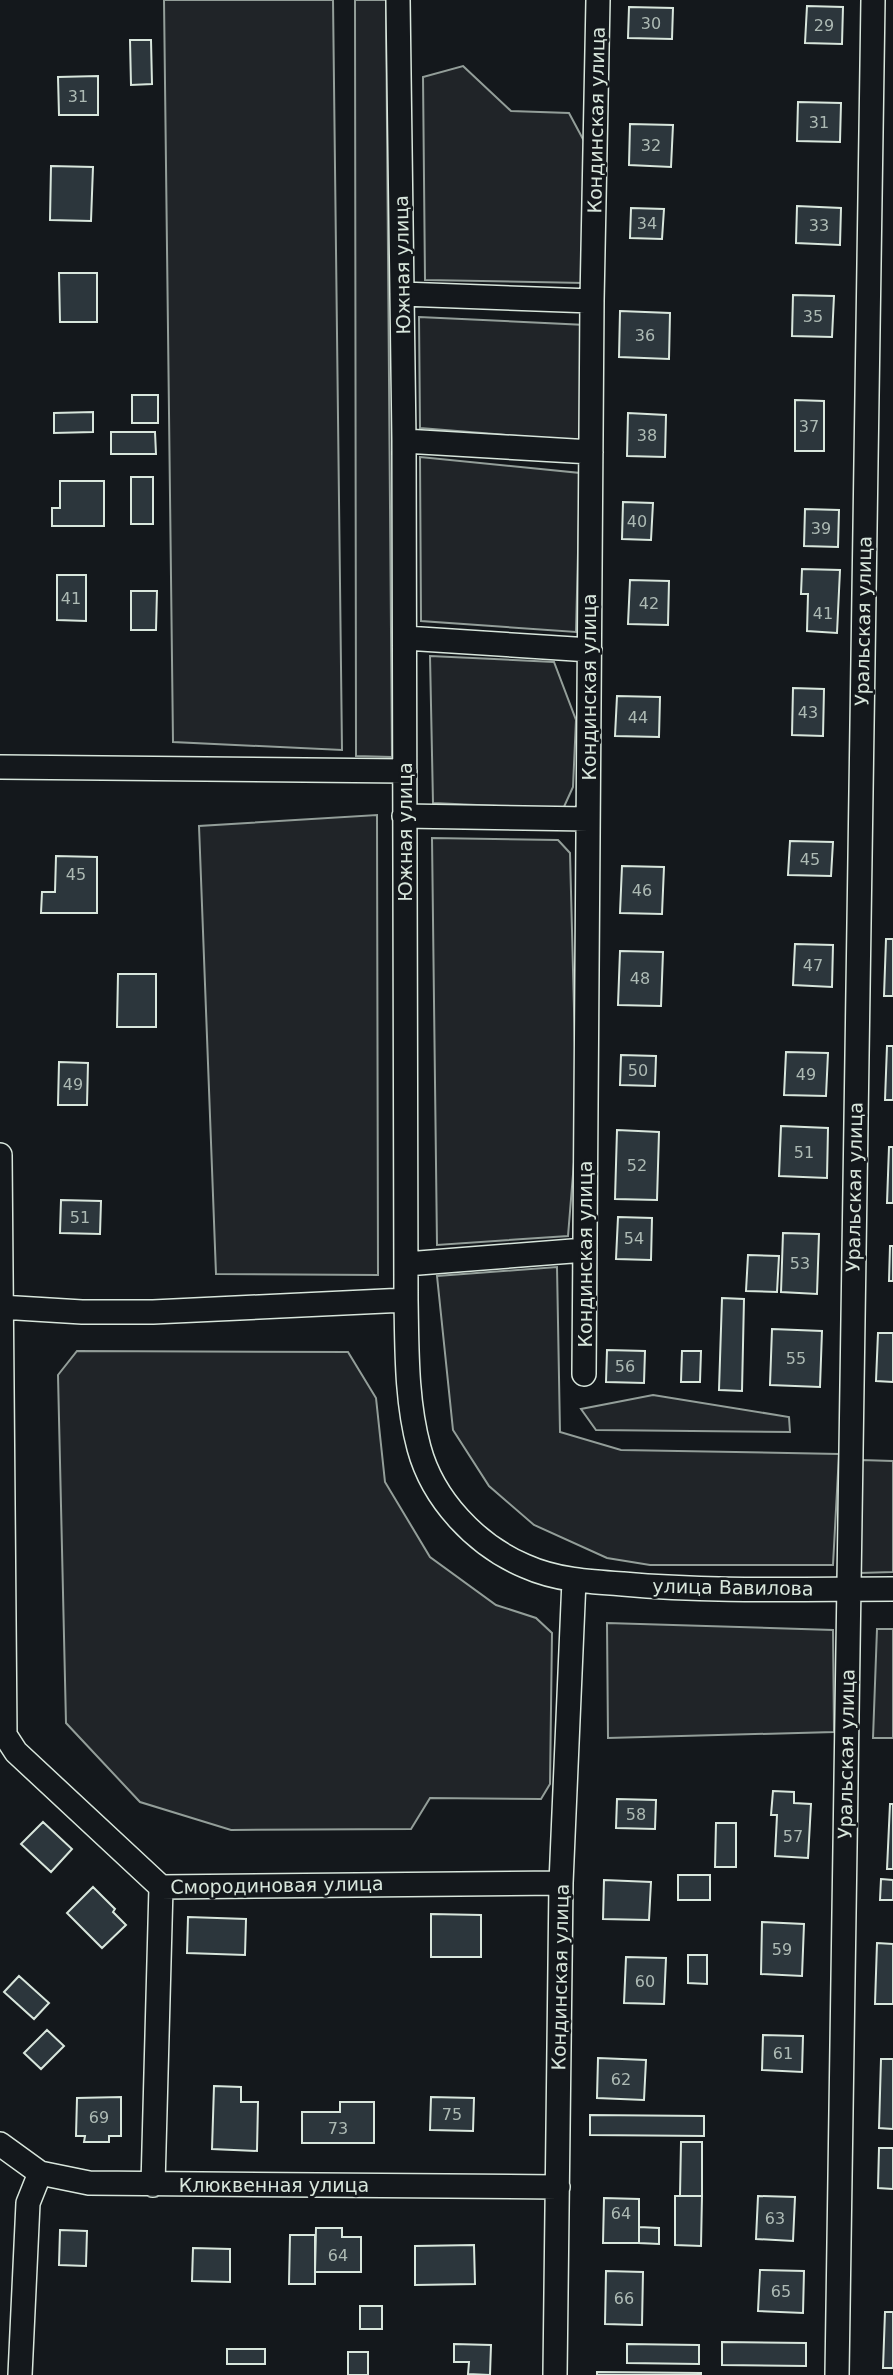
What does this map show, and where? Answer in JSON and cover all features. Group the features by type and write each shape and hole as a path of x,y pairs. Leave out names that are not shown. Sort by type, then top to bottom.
{"street":[{"name":"Южная улица","path":"398,0 404,441 406,1300 412,1415 419,1449 431,1478 446,1503 463,1522 490,1546 525,1566 574,1580"},
{"name":"Кондинская улица","path":"584,1374 592,301 598,0"},
{"name":"Уральская улица","path":"837,2375 873,0"},
{"path":"402,294 592,301"},
{"path":"404,441 591,452"},
{"path":"405,638 590,650"},
{"path":"0,767 405,771"},
{"path":"404,816 588,819"},
{"name":"Смородиновая улица","path":"0,1155 5,1735 16,1752 161,1887 561,1883"},
{"path":"406,1264 585,1250"},
{"path":"1,1307 82,1312 153,1312 406,1300"},
{"name":"Кондинская улица","path":"555,2375 561,1883 568,1665 574,1580"},
{"name":"улица Вавилова","path":"574,1580 689,1588 893,1588"},
{"path":"153,2185 161,1887"},
{"name":"Клюквенная улица","path":"0,2144 40,2173 89,2183 558,2187"},
{"path":"20,2375 28,2203 40,2173"}],"shaded area":[{"path":"164,0 333,0 342,750 173,742"},
{"path":"355,0 386,0 392,757 356,756"},
{"path":"463,66 511,111 569,113 584,141 584,283 425,280 423,77"},
{"path":"419,317 586,325 579,441 420,428"},
{"path":"420,457 580,473 576,632 421,621"},
{"path":"430,656 554,662 576,720 573,787 563,809 433,803"},
{"path":"377,815 378,1275 216,1274 199,826"},
{"path":"432,838 558,840 570,853 577,1125 568,1236 437,1245"},
{"path":"557,1267 560,1432 621,1450 839,1454 833,1565 650,1565 607,1558 534,1525 489,1486 453,1430 437,1276"},
{"path":"77,1351 348,1352 376,1398 385,1482 430,1557 496,1605 536,1618 552,1633 550,1784 541,1799 430,1798 411,1829 231,1830 140,1802 66,1723 58,1375"},
{"path":"653,1395 789,1417 790,1432 596,1430 581,1409"},
{"path":"861,1460 893,1461 893,1572 860,1573"},
{"path":"607,1623 833,1630 834,1732 608,1738"},
{"path":"877,1629 893,1629 893,1738 873,1738"}],"building":[{"path":"807,6 843,7 842,44 805,43"},
{"path":"629,7 673,8 672,39 628,38"},
{"path":"130,40 151,40 152,84 131,85"},
{"path":"98,76 98,115 59,115 58,77"},
{"path":"798,102 841,103 840,142 797,141"},
{"path":"630,124 673,125 671,167 629,165"},
{"path":"51,166 93,167 91,221 50,220"},
{"path":"797,206 841,208 840,245 796,243"},
{"path":"631,208 664,209 662,239 630,238"},
{"path":"59,273 97,273 97,322 60,322"},
{"path":"793,295 834,296 832,337 792,336"},
{"path":"620,311 670,313 669,359 619,357"},
{"path":"132,395 158,395 158,423 132,423"},
{"path":"795,400 824,401 824,451 795,451"},
{"path":"93,412 93,432 54,433 54,413"},
{"path":"628,413 666,415 665,457 627,456"},
{"path":"111,432 155,432 156,454 111,454"},
{"path":"131,477 153,477 153,524 131,524"},
{"path":"60,481 104,481 104,526 52,526 52,508 60,508"},
{"path":"623,502 653,503 651,540 622,539"},
{"path":"805,509 839,510 838,547 804,546"},
{"path":"802,569 840,570 837,633 807,631 808,594 801,594"},
{"path":"57,575 86,575 86,621 57,620"},
{"path":"630,580 669,581 668,625 628,624"},
{"path":"131,591 157,591 156,630 131,630"},
{"path":"793,688 824,689 823,736 792,735"},
{"path":"617,696 660,697 659,737 615,736"},
{"path":"790,841 833,842 831,876 788,875"},
{"path":"56,856 97,857 97,913 41,913 42,892 55,892"},
{"path":"622,866 664,867 662,914 620,913"},
{"path":"886,939 893,939 893,996 884,996"},
{"path":"795,944 833,945 832,987 793,985"},
{"path":"620,951 663,952 661,1006 618,1005"},
{"path":"118,974 156,974 156,1027 117,1027"},
{"path":"887,1046 893,1046 893,1100 885,1100"},
{"path":"786,1052 828,1053 826,1096 784,1095"},
{"path":"621,1055 656,1056 655,1086 620,1085"},
{"path":"59,1062 88,1063 87,1105 58,1105"},
{"path":"781,1126 828,1128 827,1178 779,1176"},
{"path":"617,1130 659,1132 657,1200 615,1199"},
{"path":"889,1147 893,1147 893,1203 887,1203"},
{"path":"61,1200 101,1201 100,1234 60,1233"},
{"path":"618,1217 652,1218 651,1260 616,1259"},
{"path":"783,1233 819,1234 817,1294 781,1292"},
{"path":"890,1246 893,1246 893,1281 889,1281"},
{"path":"748,1255 779,1256 777,1292 746,1291"},
{"path":"722,1298 744,1299 742,1391 719,1390"},
{"path":"772,1329 822,1331 820,1387 770,1385"},
{"path":"878,1333 893,1333 893,1382 876,1381"},
{"path":"607,1350 645,1351 644,1383 606,1382"},
{"path":"682,1351 701,1351 700,1382 681,1382"},
{"path":"773,1791 794,1792 794,1803 811,1804 808,1858 775,1856 777,1815 771,1815"},
{"path":"617,1799 656,1800 655,1829 616,1828"},
{"path":"890,1804 893,1804 893,1869 887,1869"},
{"path":"43,1822 72,1849 51,1872 21,1844"},
{"path":"716,1823 736,1823 736,1867 715,1867"},
{"path":"678,1875 710,1875 710,1900 678,1900"},
{"path":"881,1879 893,1880 893,1900 880,1900"},
{"path":"604,1880 651,1882 649,1920 603,1919"},
{"path":"93,1887 115,1909 113,1912 126,1925 102,1948 67,1913"},
{"path":"431,1914 481,1915 481,1957 431,1957"},
{"path":"188,1917 246,1919 245,1955 187,1953"},
{"path":"762,1922 804,1924 802,1976 761,1974"},
{"path":"877,1943 893,1944 893,2004 875,2004"},
{"path":"688,1955 707,1955 707,1984 688,1983"},
{"path":"626,1957 666,1958 664,2004 624,2003"},
{"path":"19,1976 49,2003 34,2019 4,1992"},
{"path":"47,2030 64,2046 41,2069 24,2053"},
{"path":"763,2035 803,2036 802,2072 762,2070"},
{"path":"598,2058 646,2060 644,2100 597,2098"},
{"path":"881,2059 893,2059 893,2129 879,2128"},
{"path":"214,2086 241,2087 241,2102 258,2102 257,2151 212,2149"},
{"path":"121,2097 121,2136 109,2136 109,2142 84,2142 85,2136 76,2136 77,2098"},
{"path":"431,2097 474,2098 473,2131 430,2130"},
{"path":"340,2102 374,2102 374,2143 302,2143 302,2112 340,2112"},
{"path":"590,2115 704,2116 704,2136 590,2135"},
{"path":"681,2142 702,2142 702,2196 680,2196"},
{"path":"879,2148 893,2148 893,2189 878,2188"},
{"path":"675,2196 702,2196 701,2246 675,2245"},
{"path":"758,2196 795,2197 793,2241 756,2239"},
{"path":"604,2198 639,2199 639,2243 603,2243"},
{"path":"639,2227 659,2228 659,2244 639,2243"},
{"path":"316,2228 342,2228 342,2237 361,2237 361,2272 315,2272"},
{"path":"60,2230 87,2231 86,2266 59,2265"},
{"path":"290,2235 315,2235 315,2284 289,2284"},
{"path":"474,2245 475,2284 415,2285 415,2246"},
{"path":"193,2248 230,2249 230,2282 192,2281"},
{"path":"760,2270 804,2271 803,2313 758,2311"},
{"path":"606,2271 643,2272 642,2325 605,2324"},
{"path":"360,2306 382,2306 382,2329 360,2329"},
{"path":"885,2312 893,2312 893,2368 883,2368"},
{"path":"722,2342 806,2343 806,2366 722,2365"},
{"path":"454,2344 491,2345 490,2375 468,2374 469,2362 454,2362"},
{"path":"627,2344 699,2345 699,2364 627,2363"},
{"path":"227,2349 265,2349 265,2364 227,2364"},
{"path":"348,2352 368,2352 368,2375 348,2375"},
{"path":"597,2372 701,2373 701,2375 597,2375"}]}
